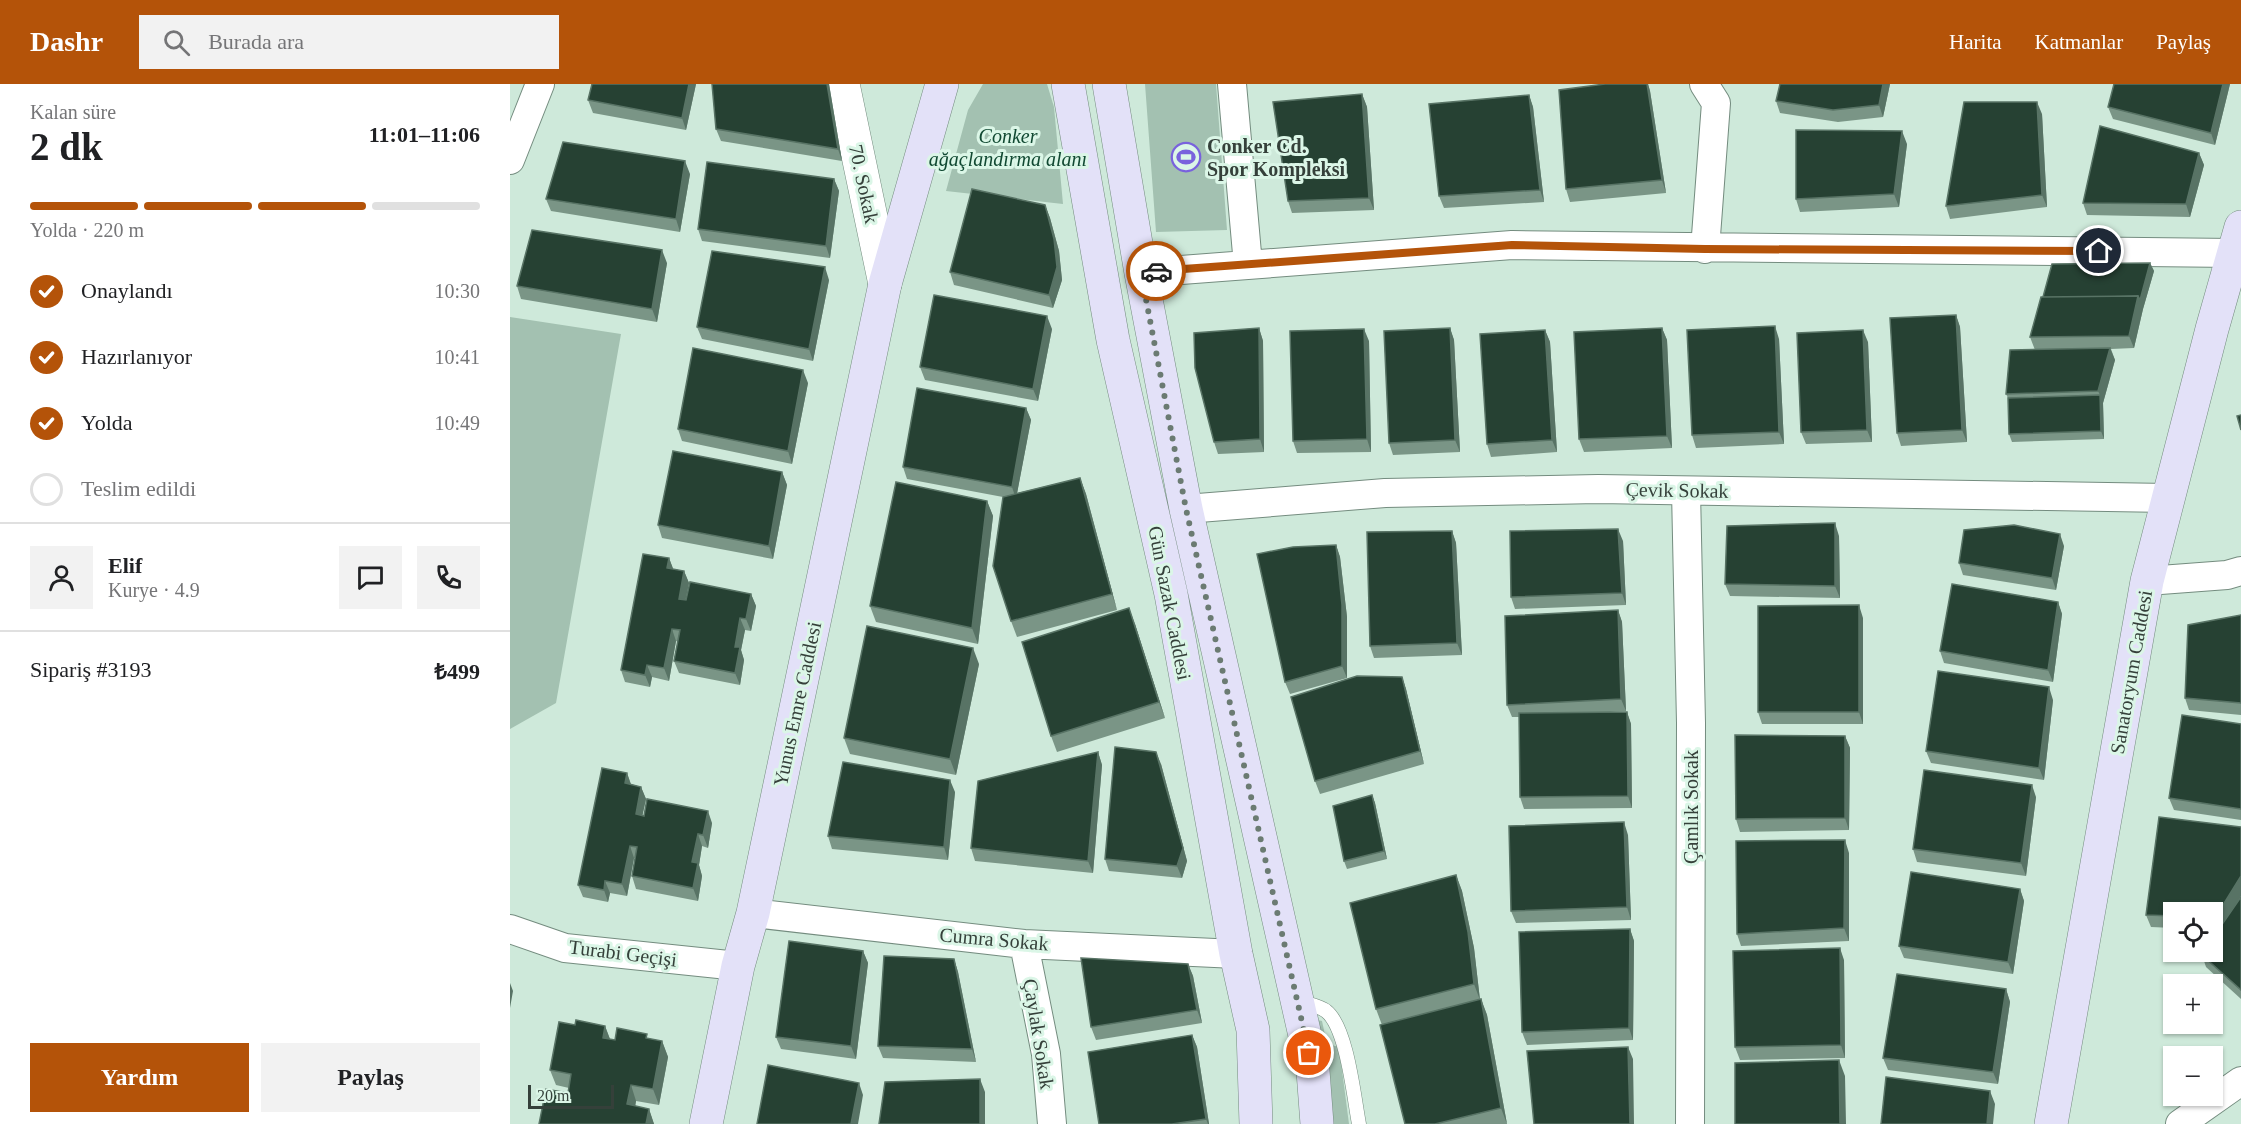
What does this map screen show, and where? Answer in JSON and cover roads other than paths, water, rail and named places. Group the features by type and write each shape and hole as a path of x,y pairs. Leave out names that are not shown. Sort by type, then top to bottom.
{"main road":[{"name":"Yunus Emre Caddesi","path":"706,1124 738,966 753,913 885,284 941,93 953,84"},
{"name":"Gün Sazak Caddesi","path":"1068,84 1113,340 1171,594 1236,954 1253,1030 1256,1124"},
{"name":"Gün Sazak Caddesi","path":"1109,84 1141,273 1186,509 1313,1071 1317,1124"},
{"name":"Sanatoryum Caddesi","path":"2051,1124 2147,580 2237,240"}],"street":[{"path":"510,160 540,84"},
{"name":"70. Sokak","path":"843,84 885,284"},
{"path":"1232,84 1248,265"},
{"path":"1705,249 1717,90"},
{"path":"1141,273 1512,245 1705,249 2009,249 2237,240"},
{"name":"Çevik Sokak","path":"1186,509 1385,493 1598,489 2168,498"},
{"name":"Çamlık Sokak","path":"1686,491 1691,723 1690,1124"},
{"path":"2147,580 2227,575 2241,571"},
{"name":"Cumra Sokak","path":"753,913 1024,944 1236,954"},
{"name":"Turabi Geçişi","path":"510,929 565,948 738,966"},
{"name":"Çaylak Sokak","path":"1024,944 1046,1054 1052,1124"},
{"path":"2180,1124 2241,1081"}],"lane":[{"path":"1297,1000 1326,1011 1336,1023 1344,1041 1359,1124"}],"place":[{"name":"Conker Cd. Spor Kompleksi","path":"1186,157"}],"park label":[{"name":"Conker ağaçlandırma alanı","path":"1008,148"}]}
